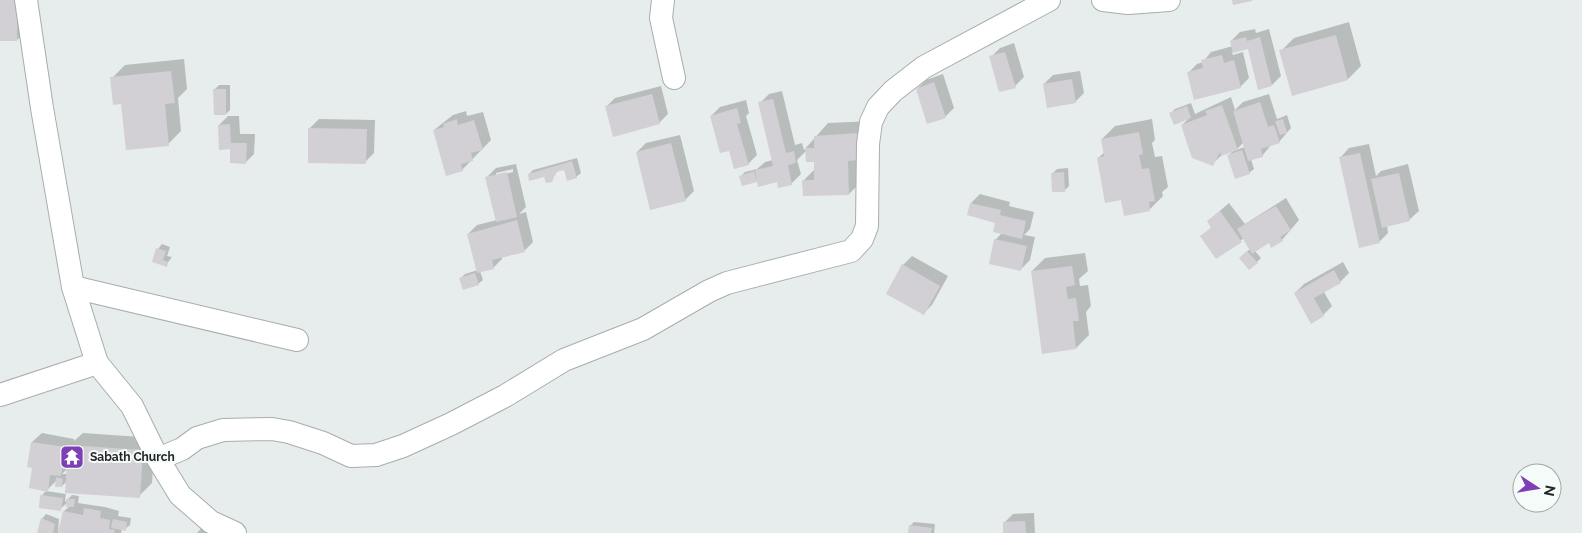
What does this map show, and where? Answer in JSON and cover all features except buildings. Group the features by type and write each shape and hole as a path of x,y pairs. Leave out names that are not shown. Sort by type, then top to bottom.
{"street":[{"path":"26,0 42,108 73,286 97,363 132,406 158,459 180,495 211,522 235,533"},
{"path":"663,0 661,18 674,78"},
{"path":"158,459 182,449 196,438 223,430 272,429 290,432 323,442 351,456 376,455 403,446 451,424 505,396 564,360 642,329 715,288 727,283 851,251 862,240 867,226 868,144 871,122 878,107 893,91 924,67 1049,0"},
{"path":"1103,0 1128,3 1169,0"},
{"path":"73,286 297,340"},
{"path":"0,395 97,363"}],"place":[{"name":"Sabath Church","path":"72,457"}]}
